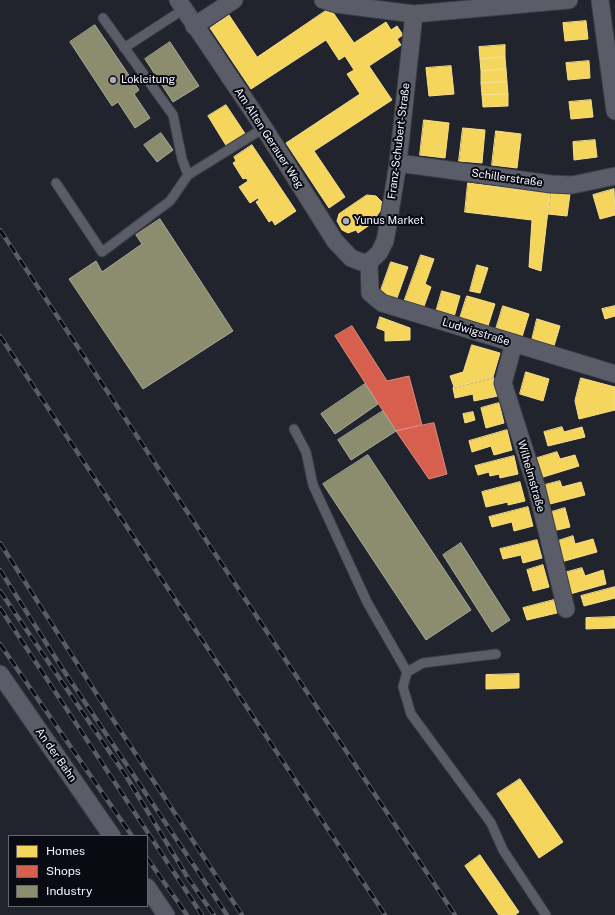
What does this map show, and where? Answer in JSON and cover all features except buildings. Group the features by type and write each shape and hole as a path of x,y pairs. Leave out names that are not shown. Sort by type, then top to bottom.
{"street":[{"path":"194,26 234,0"},
{"path":"323,0 336,4 414,14 569,0"},
{"path":"600,0 615,111"},
{"name":"Am Alten Gerauer Weg","path":"181,5 264,128 335,241 351,258 361,262 369,262"},
{"name":"Franz-Schubert-Straße","path":"369,262 378,253 385,242 398,163 414,14"},
{"name":"Schillerstraße","path":"398,163 552,184 572,185 615,176"},
{"name":"Ludwigstraße","path":"369,262 370,294 382,303 615,374"},
{"name":"Wilhelmstraße","path":"514,343 503,383 536,486 566,610"},
{"name":"An der Bahn","path":"0,674 111,835"},
{"path":"148,888 166,915"}],"lane":[{"path":"124,48 181,5"},
{"path":"103,18 173,115 182,159 188,175"},
{"path":"56,182 102,252 170,201 188,175 264,128"},
{"path":"294,429 306,452 313,485 367,602 407,672 403,687 411,714 491,823 503,850 546,915"},
{"path":"407,672 423,663 496,654"}],"railway":[{"path":"0,230 455,915"},
{"path":"0,336 385,915"},
{"path":"0,543 114,721 242,915"},
{"path":"0,570 60,665 227,915"},
{"path":"0,591 126,776 188,878 214,915"},
{"path":"0,608 202,915"},
{"path":"0,644 131,835"},
{"path":"148,859 187,915"}],"place":[{"name":"Lokleitung","path":"113,80"},
{"name":"Yunus Market","path":"346,221"}]}
